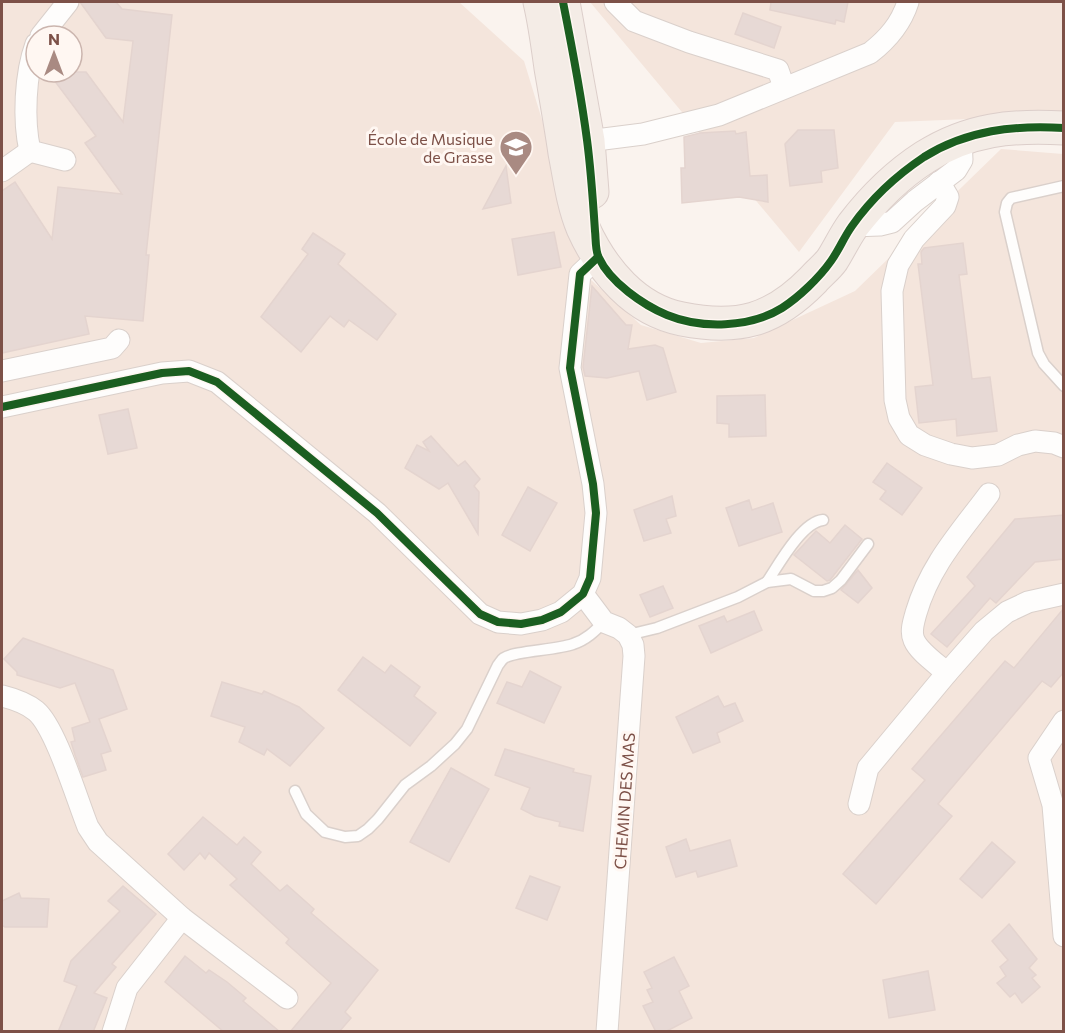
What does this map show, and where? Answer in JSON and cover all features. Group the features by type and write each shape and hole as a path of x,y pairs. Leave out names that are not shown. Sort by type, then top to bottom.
{"main road":[{"path":"548,5 588,141 598,257"},
{"path":"548,5 572,193 583,226 598,257 610,274 651,309 673,318 727,324 750,321 781,308 803,290 831,261 852,226 879,194 902,173 926,156 961,138 991,130 1030,126 1064,128"}],"street":[{"path":"51,24 68,2"},
{"path":"615,2 634,21 689,42 778,70 784,87"},
{"path":"588,141 643,134 719,115 870,53 885,41 898,25 908,2"},
{"path":"29,84 25,132 30,151"},
{"path":"852,226 892,222 956,170 962,160 961,138"},
{"path":"2,171 30,151 65,160"},
{"path":"939,182 948,197 945,206 914,239 898,266 892,291 895,400 899,418 909,435 925,445 972,458 998,455 1018,445 1035,441 1054,443 1064,447"},
{"path":"2,407 162,373 189,371 217,382 377,513 480,614 498,622 521,624 543,620 561,612 583,594 590,578 596,513 593,484 570,368 580,274 598,257"},
{"path":"2,371 112,348 119,340"},
{"path":"946,673 915,644 912,636 913,626 922,593 934,568 989,494"},
{"path":"583,594 604,622 619,628 628,635"},
{"path":"859,804 868,768 946,673 984,631 1007,612 1028,602 1064,594"},
{"name":"CHEMIN DES MAS","path":"607,1032 634,656 633,645 628,635"},
{"path":"2,696 23,703 37,712 49,727 88,827 98,842 182,918 287,998"},
{"path":"1064,721 1039,758 1053,805 1064,936"},
{"path":"113,1032 127,988 182,918"}],"lane":[{"path":"1064,186 1011,198 1005,212 1038,353 1044,364 1064,386"},
{"path":"767,582 808,526 815,520 823,520"},
{"path":"628,635 657,628 738,597 767,582 791,579 814,591 832,588 841,580 868,544"},
{"path":"296,791 306,814 325,832 345,837 358,836 378,819 405,785 455,744 467,729 498,665 504,658 514,654 553,650 575,643 590,635 604,622"}],"shaded area":[{"path":"2,2 459,2 524,61 591,280 641,325 701,343 754,338 855,291 1001,149 1063,154 1063,1031 2,1032"},
{"path":"590,2 1063,2 1063,115 895,122 799,252"}],"building":[{"path":"80,2 116,2 122,9 172,15 146,255 149,255 143,321 85,316 89,334 2,353 2,191 15,182 52,239 58,187 122,194 85,143 96,136 57,84 84,84 84,72 86,72 123,122 133,41 106,38"},
{"path":"771,2 848,2 844,22 836,20 835,24 770,10"},
{"path":"743,13 781,27 774,48 735,34"},
{"path":"798,130 834,130 838,168 821,171 822,182 790,186 785,144"},
{"path":"735,131 736,134 746,132 750,176 767,175 768,202 739,197 682,203 681,168 685,168 684,137 700,133"},
{"path":"506,166 511,203 483,209"},
{"path":"554,232 561,267 518,275 512,239"},
{"path":"313,233 345,254 338,264 396,314 377,340 349,320 344,327 330,316 301,352 261,317 308,254 302,249"},
{"path":"963,243 967,274 959,275 972,379 990,377 997,431 957,436 956,419 919,423 915,387 933,385 918,264 922,264 921,252 924,248"},
{"path":"592,286 626,325 632,325 628,349 655,345 663,348 676,392 647,400 639,371 607,378 585,376 583,367"},
{"path":"765,395 766,436 729,437 729,424 717,423 717,396"},
{"path":"128,409 137,448 108,454 99,415"},
{"path":"431,436 458,466 465,461 480,479 474,486 479,492 478,534 448,483 439,489 405,468 417,445 429,451 423,442"},
{"path":"887,463 922,488 902,515 880,499 886,491 873,482"},
{"path":"528,487 557,503 530,551 502,535"},
{"path":"672,496 676,516 666,519 671,533 644,541 634,510"},
{"path":"749,500 752,510 773,503 782,532 739,546 726,508"},
{"path":"1064,515 1064,559 1035,562 996,603 990,598 947,647 931,634 975,586 967,577 1015,519"},
{"path":"845,525 862,539 830,580 827,581 794,555 816,531 830,543"},
{"path":"858,570 872,588 858,603 841,590"},
{"path":"663,586 673,608 650,617 640,595"},
{"path":"1064,608 1064,672 1051,687 1042,681 938,804 952,816 876,904 843,874 925,780 912,769 1005,661 1014,668"},
{"path":"754,611 762,630 711,653 699,626 724,616 727,622"},
{"path":"23,638 113,670 127,709 99,719 111,751 101,754 106,770 83,777 75,755 71,742 75,741 72,728 90,722 75,683 60,688 17,675 17,672 4,659"},
{"path":"363,657 385,673 391,665 420,687 414,696 436,713 410,746 338,690"},
{"path":"530,671 561,687 544,723 497,703 507,682 522,687"},
{"path":"222,682 262,694 264,691 299,707 324,728 290,766 267,749 264,755 239,742 245,727 211,716"},
{"path":"718,696 724,707 735,703 743,721 717,733 720,742 693,753 676,717"},
{"path":"505,749 591,776 583,831 559,826 560,822 535,816 521,809 530,788 495,775"},
{"path":"451,768 489,789 449,862 410,842"},
{"path":"203,817 237,845 244,837 261,852 251,864 280,891 287,885 314,909 311,913 378,970 345,1012 351,1018 339,1032 290,1032 331,983 286,943 289,939 230,885 237,879 209,853 205,859 200,853 184,870 168,854"},
{"path":"686,839 690,851 730,840 737,866 698,877 696,871 676,877 666,847"},
{"path":"992,842 1015,862 982,898 960,879"},
{"path":"530,876 560,887 547,920 516,908"},
{"path":"123,886 156,914 112,964 116,967 94,993 107,998 93,1032 58,1032 77,986 64,981 71,961 120,911 108,901"},
{"path":"19,893 21,898 49,899 47,927 5,927 2,925 2,901"},
{"path":"1009,924 1037,959 1029,968 1036,975 1032,978 1040,987 1022,1003 1015,993 1010,997 997,983 1006,976 1000,967 1008,960 992,941"},
{"path":"185,956 206,973 209,970 227,982 246,998 243,1001 280,1032 224,1032 165,982"},
{"path":"674,957 689,986 679,991 692,1018 665,1032 656,1032 643,1006 653,1002 647,990 652,988 644,972"},
{"path":"928,971 935,1010 889,1018 883,980"}],"cycle path":[{"path":"563,2 587,140 598,255 611,276 628,292 658,311 680,320 710,324 741,323 769,315 782,308 802,293 821,274 859,216 876,197 904,172 940,148 991,131 1027,127 1064,128"},
{"path":"2,407 162,373 189,371 217,382 377,513 480,614 498,622 521,624 542,620 561,612 583,594 590,578 596,513 593,484 570,368 580,274 598,257"}],"place":[{"name":"École de Musique de Grasse","path":"516,176"}]}
